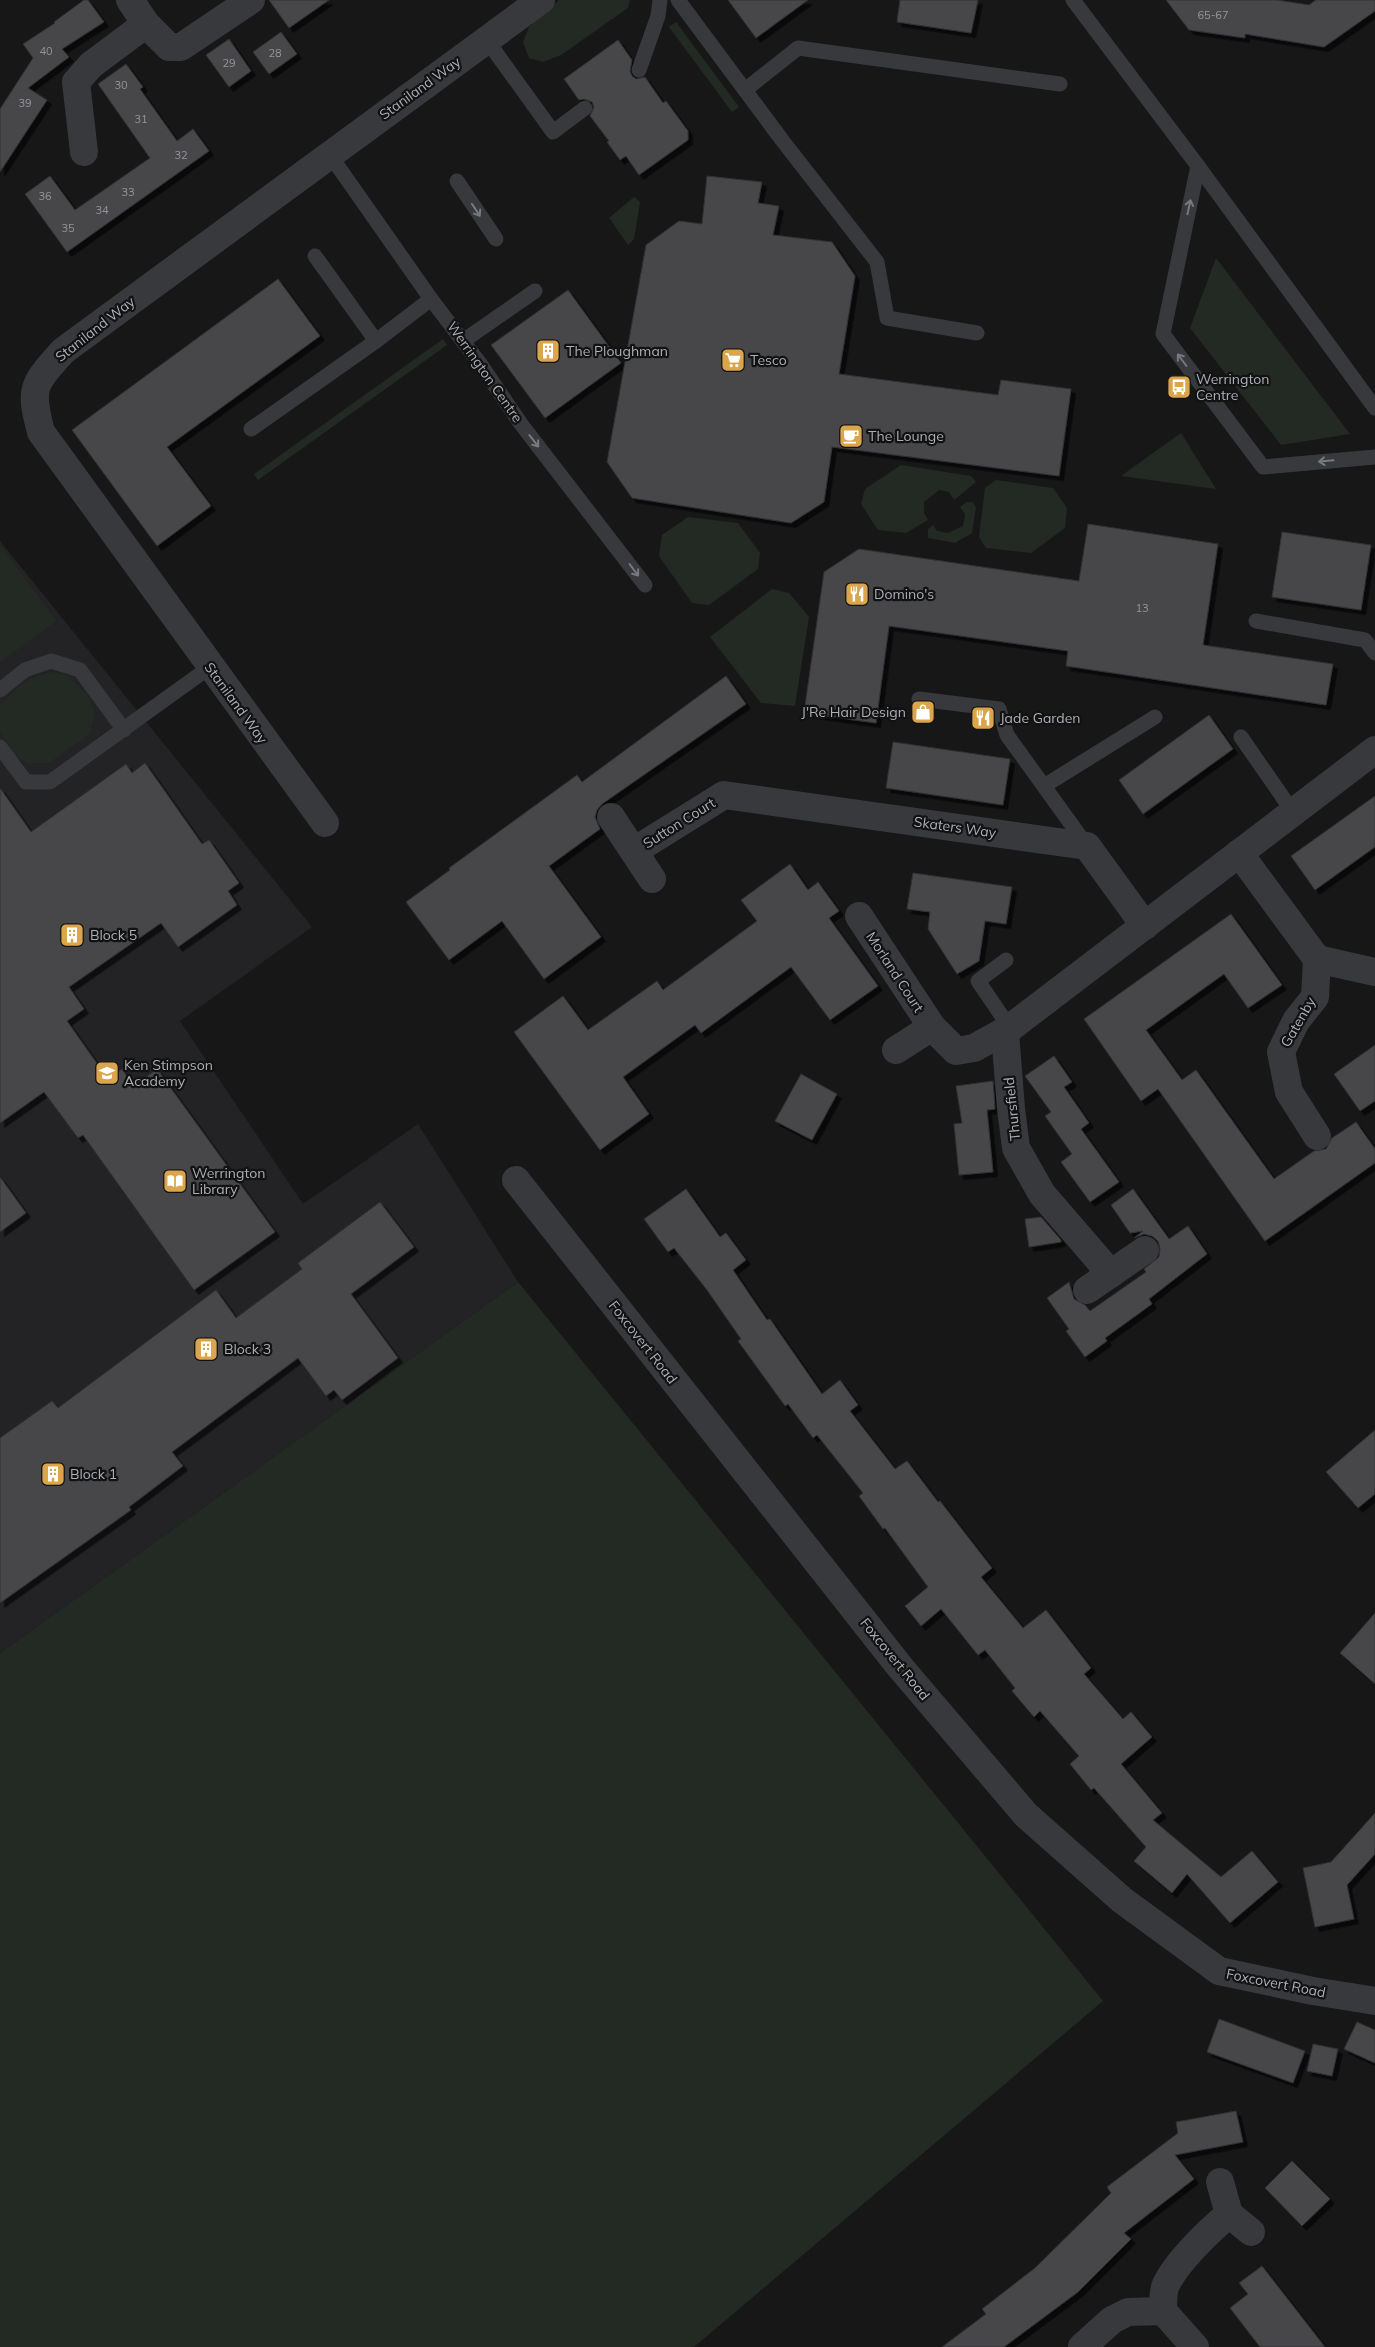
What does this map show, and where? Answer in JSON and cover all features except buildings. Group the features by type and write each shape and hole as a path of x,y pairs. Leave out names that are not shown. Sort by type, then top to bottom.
{"street":[{"path":"130,0 146,24 169,47 181,47 251,0"},
{"name":"Staniland Way","path":"325,823 41,432 33,402 34,395 39,379 63,351 540,0"},
{"path":"84,152 76,82 91,65 146,24"},
{"path":"1007,1030 1375,750"},
{"name":"Skaters Way","path":"724,795 1087,846"},
{"name":"Sutton Court","path":"634,851 724,795"},
{"name":"Sutton Court","path":"611,817 652,879"},
{"path":"1087,846 1145,926"},
{"path":"1238,853 1316,959 1375,972"},
{"name":"Morland Court","path":"859,916 932,1027 956,1051 974,1048 1007,1030"},
{"name":"Gatenby","path":"1316,959 1315,997 1296,1021 1281,1052 1289,1092 1317,1136"},
{"name":"Morland Court","path":"896,1050 932,1027"},
{"name":"Thursfield","path":"1007,1030 1011,1109 1016,1148 1042,1194 1111,1274"},
{"name":"Foxcovert Road","path":"516,1180 900,1667 1026,1815 1122,1900 1219,1972 1313,1992 1375,2001"},
{"path":"1087,1290 1145,1250"},
{"path":"1220,2182 1229,2214 1251,2232"},
{"path":"1195,2347 1163,2311 1165,2288 1204,2235 1229,2214"},
{"path":"1082,2347 1112,2320 1128,2312 1163,2311"}],"lane":[{"path":"639,70 658,16 660,0"},
{"path":"678,0 744,90 877,262 887,318 977,334"},
{"path":"1072,0 1198,166 1375,408"},
{"path":"486,39 553,132 585,108"},
{"path":"744,90 798,48 1060,84"},
{"name":"Werrington Centre","path":"330,155 522,424 645,585"},
{"path":"1198,166 1163,334 1263,467 1375,457"},
{"path":"457,181 496,239"},
{"path":"315,256 376,342"},
{"path":"463,341 535,291"},
{"path":"251,430 376,342 431,299"},
{"path":"1256,621 1365,640 1375,653"},
{"path":"0,690 25,670 51,661 80,670 124,730"},
{"path":"0,747 26,782 50,782 210,667"},
{"path":"919,699 999,709 1007,734 1087,846"},
{"path":"1044,786 1155,717"},
{"path":"1241,737 1293,812"},
{"path":"1006,960 978,981 1007,1030"}],"shaded area":[{"path":"559,0 630,0 628,8 561,55 543,62 529,58 523,42 529,27"},
{"path":"676,22 739,107 732,112 669,27"},
{"path":"634,197 640,202 634,239 628,245 609,218"},
{"path":"1216,258 1350,434 1281,445 1190,328"},
{"path":"443,339 447,345 258,480 254,474"},
{"path":"1181,433 1216,489 1121,476"},
{"path":"901,465 971,476 976,482 954,500 949,492 939,490 924,502 924,513 928,520 906,533 878,530 861,504 865,489"},
{"path":"996,480 1053,488 1067,508 1065,528 1031,553 986,548 979,537 985,488"},
{"path":"967,502 972,502 976,507 972,533 955,543 928,538 928,529 933,525 937,531 948,533 963,526 965,514 960,507"},
{"path":"688,517 738,523 760,553 758,569 709,605 692,603 659,556 662,535"},
{"name":"Ken Stimpson Academy","path":"0,541 312,927 180,1021 303,1204 418,1124 518,1282 0,1653"},
{"path":"0,545 56,621 0,662"},
{"path":"772,589 789,593 809,617 795,706 761,703 710,637"},
{"path":"50,672 67,675 88,696 95,713 89,734 49,763 26,763 14,753 0,732 0,706 22,684"},
{"path":"518,1282 1103,2001 694,2347 0,2347 0,1653"}],"place":[{"name":"The Ploughman","path":"548,351"},
{"name":"Tesco","path":"733,360"},
{"name":"Werrington Centre","path":"1179,387"},
{"name":"The Lounge","path":"851,436"},
{"name":"Domino's","path":"857,594"},
{"name":"J'Re Hair Design","path":"923,712"},
{"name":"Jade Garden","path":"983,718"},
{"name":"Block 5","path":"72,935"},
{"name":"Ken Stimpson Academy","path":"107,1073"},
{"name":"Werrington Library","path":"175,1181"},
{"name":"Block 3","path":"206,1349"},
{"name":"Block 1","path":"53,1474"}]}
